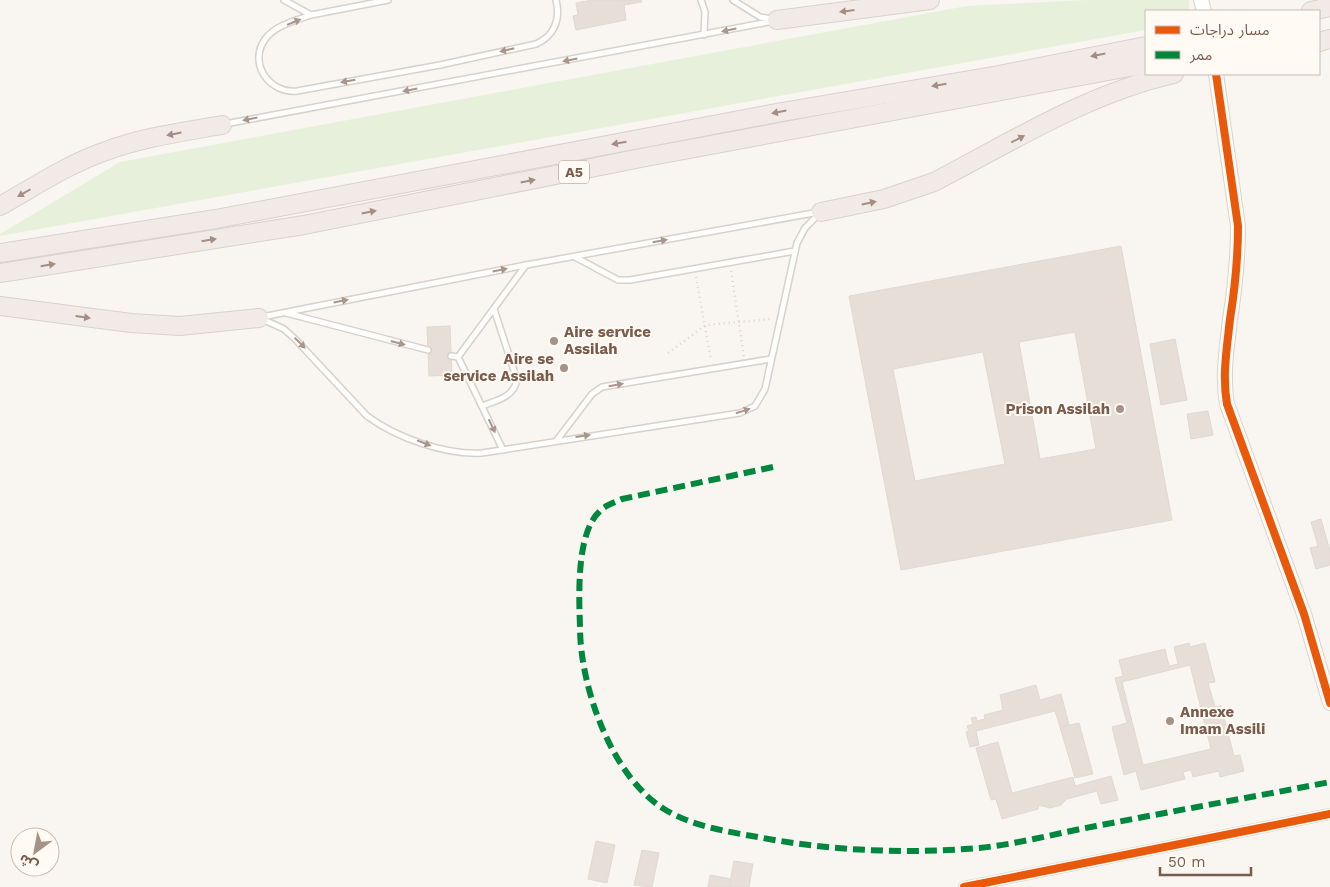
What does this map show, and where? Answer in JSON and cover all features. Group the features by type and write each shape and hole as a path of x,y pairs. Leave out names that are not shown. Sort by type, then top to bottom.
{"highway":[{"path":"777,20 930,0"},
{"path":"1316,10 1330,7"},
{"name":"A5","path":"0,253 236,215 782,112 999,76 1145,46"},
{"name":"A5","path":"0,273 304,224 674,152 1145,64"},
{"path":"821,212 908,193 934,182 1090,102 1127,88 1171,75"},
{"path":"0,206 64,170 105,151 152,138 222,125"},
{"path":"0,306 141,324 180,326 259,318"}],"street":[{"path":"1216,75 1238,226 1238,250 1224,368 1224,388 1227,404 1304,614 1330,703"},
{"path":"964,887 1330,814"}],"lane":[{"path":"284,0 311,15"},
{"path":"388,0 311,15 271,33 262,46 260,61 265,78 282,90 297,91 440,65 536,44 546,40 554,30 558,20 556,0"},
{"path":"701,0 705,12 704,35"},
{"path":"733,0 760,17 777,20"},
{"path":"222,125 777,20"},
{"path":"259,318 275,324 290,334 367,416 380,426 448,452 465,454 503,450 751,410 764,389 795,251 805,228 821,212"},
{"path":"259,318 526,265 821,212"},
{"path":"574,257 618,280 630,280 795,251"},
{"path":"458,357 526,265"},
{"path":"482,406 507,396 515,388 517,380 494,309"},
{"path":"283,312 428,350"},
{"path":"451,356 458,357"},
{"path":"458,357 503,450"},
{"path":"557,440 592,394 602,387 771,359"}],"path":[{"path":"730,262 746,363"},
{"path":"695,270 713,369"},
{"path":"668,353 706,324 779,319"}],"green space":[{"path":"1088,0 1189,0 1189,10 1145,10 1145,30 0,236 0,234 120,162 967,6"}],"building":[{"path":"592,0 641,0 642,2 624,5 626,20 576,30 573,16 578,15 576,3"},
{"name":"Prison Assilah","path":"1121,246 1172,520 901,570 849,296","holes":["1075,332 1096,449 1040,459 1019,342","983,352 1005,464 915,481 893,369"]},
{"path":"450,326 452,375 429,376 427,327"},
{"path":"1175,339 1187,400 1161,405 1150,344"},
{"path":"1208,411 1213,435 1191,439 1187,414"},
{"path":"1321,519 1330,551 1330,565 1316,569 1310,548 1318,546 1311,522"},
{"path":"1189,643 1190,647 1205,643 1215,682 1208,683 1215,707 1221,706 1234,756 1240,755 1244,771 1220,777 1219,771 1193,777 1191,770 1183,772 1185,779 1141,790 1136,771 1124,775 1112,727 1127,723 1115,678 1123,676 1119,660 1165,649 1169,666 1178,664 1174,647","holes":["1190,665 1211,749 1143,765 1122,682"]},
{"path":"1036,685 1040,700 1061,694 1069,725 1060,727 1055,711 976,731 979,745 970,747 966,732 969,731 967,726 973,724 971,718 976,717 977,721 985,719 984,715 1003,710 1000,695"},
{"path":"1079,723 1093,774 1075,778 1060,727"},
{"path":"998,742 1012,793 1073,777 1075,786 1111,776 1118,800 1101,804 1097,791 1067,799 1061,805 1050,808 1039,805 1038,809 1002,819 996,799 991,800 976,748"},
{"path":"596,841 615,845 607,883 588,879"},
{"path":"642,850 659,853 652,887 634,885"},
{"path":"734,861 753,864 749,887 729,887"},
{"path":"710,875 731,879 729,887 708,887"}],"marked path":[{"path":"773,467 622,499 601,510 592,522 586,535 580,566 580,627 581,650 593,702 602,728 614,752 629,775 645,794 664,809 699,825 816,846 897,851 952,850 1008,844 1330,782"}],"cycle path":[{"path":"1216,75 1238,226 1236,272 1226,362 1227,404 1304,614 1330,703"},
{"path":"964,887 1330,814"}],"place":[{"name":"Aire service Assilah","path":"554,341"},
{"name":"Aire se service Assilah","path":"564,368"},
{"name":"Prison Assilah","path":"1120,409"},
{"name":"Annexe Imam Assili","path":"1170,721"}]}
